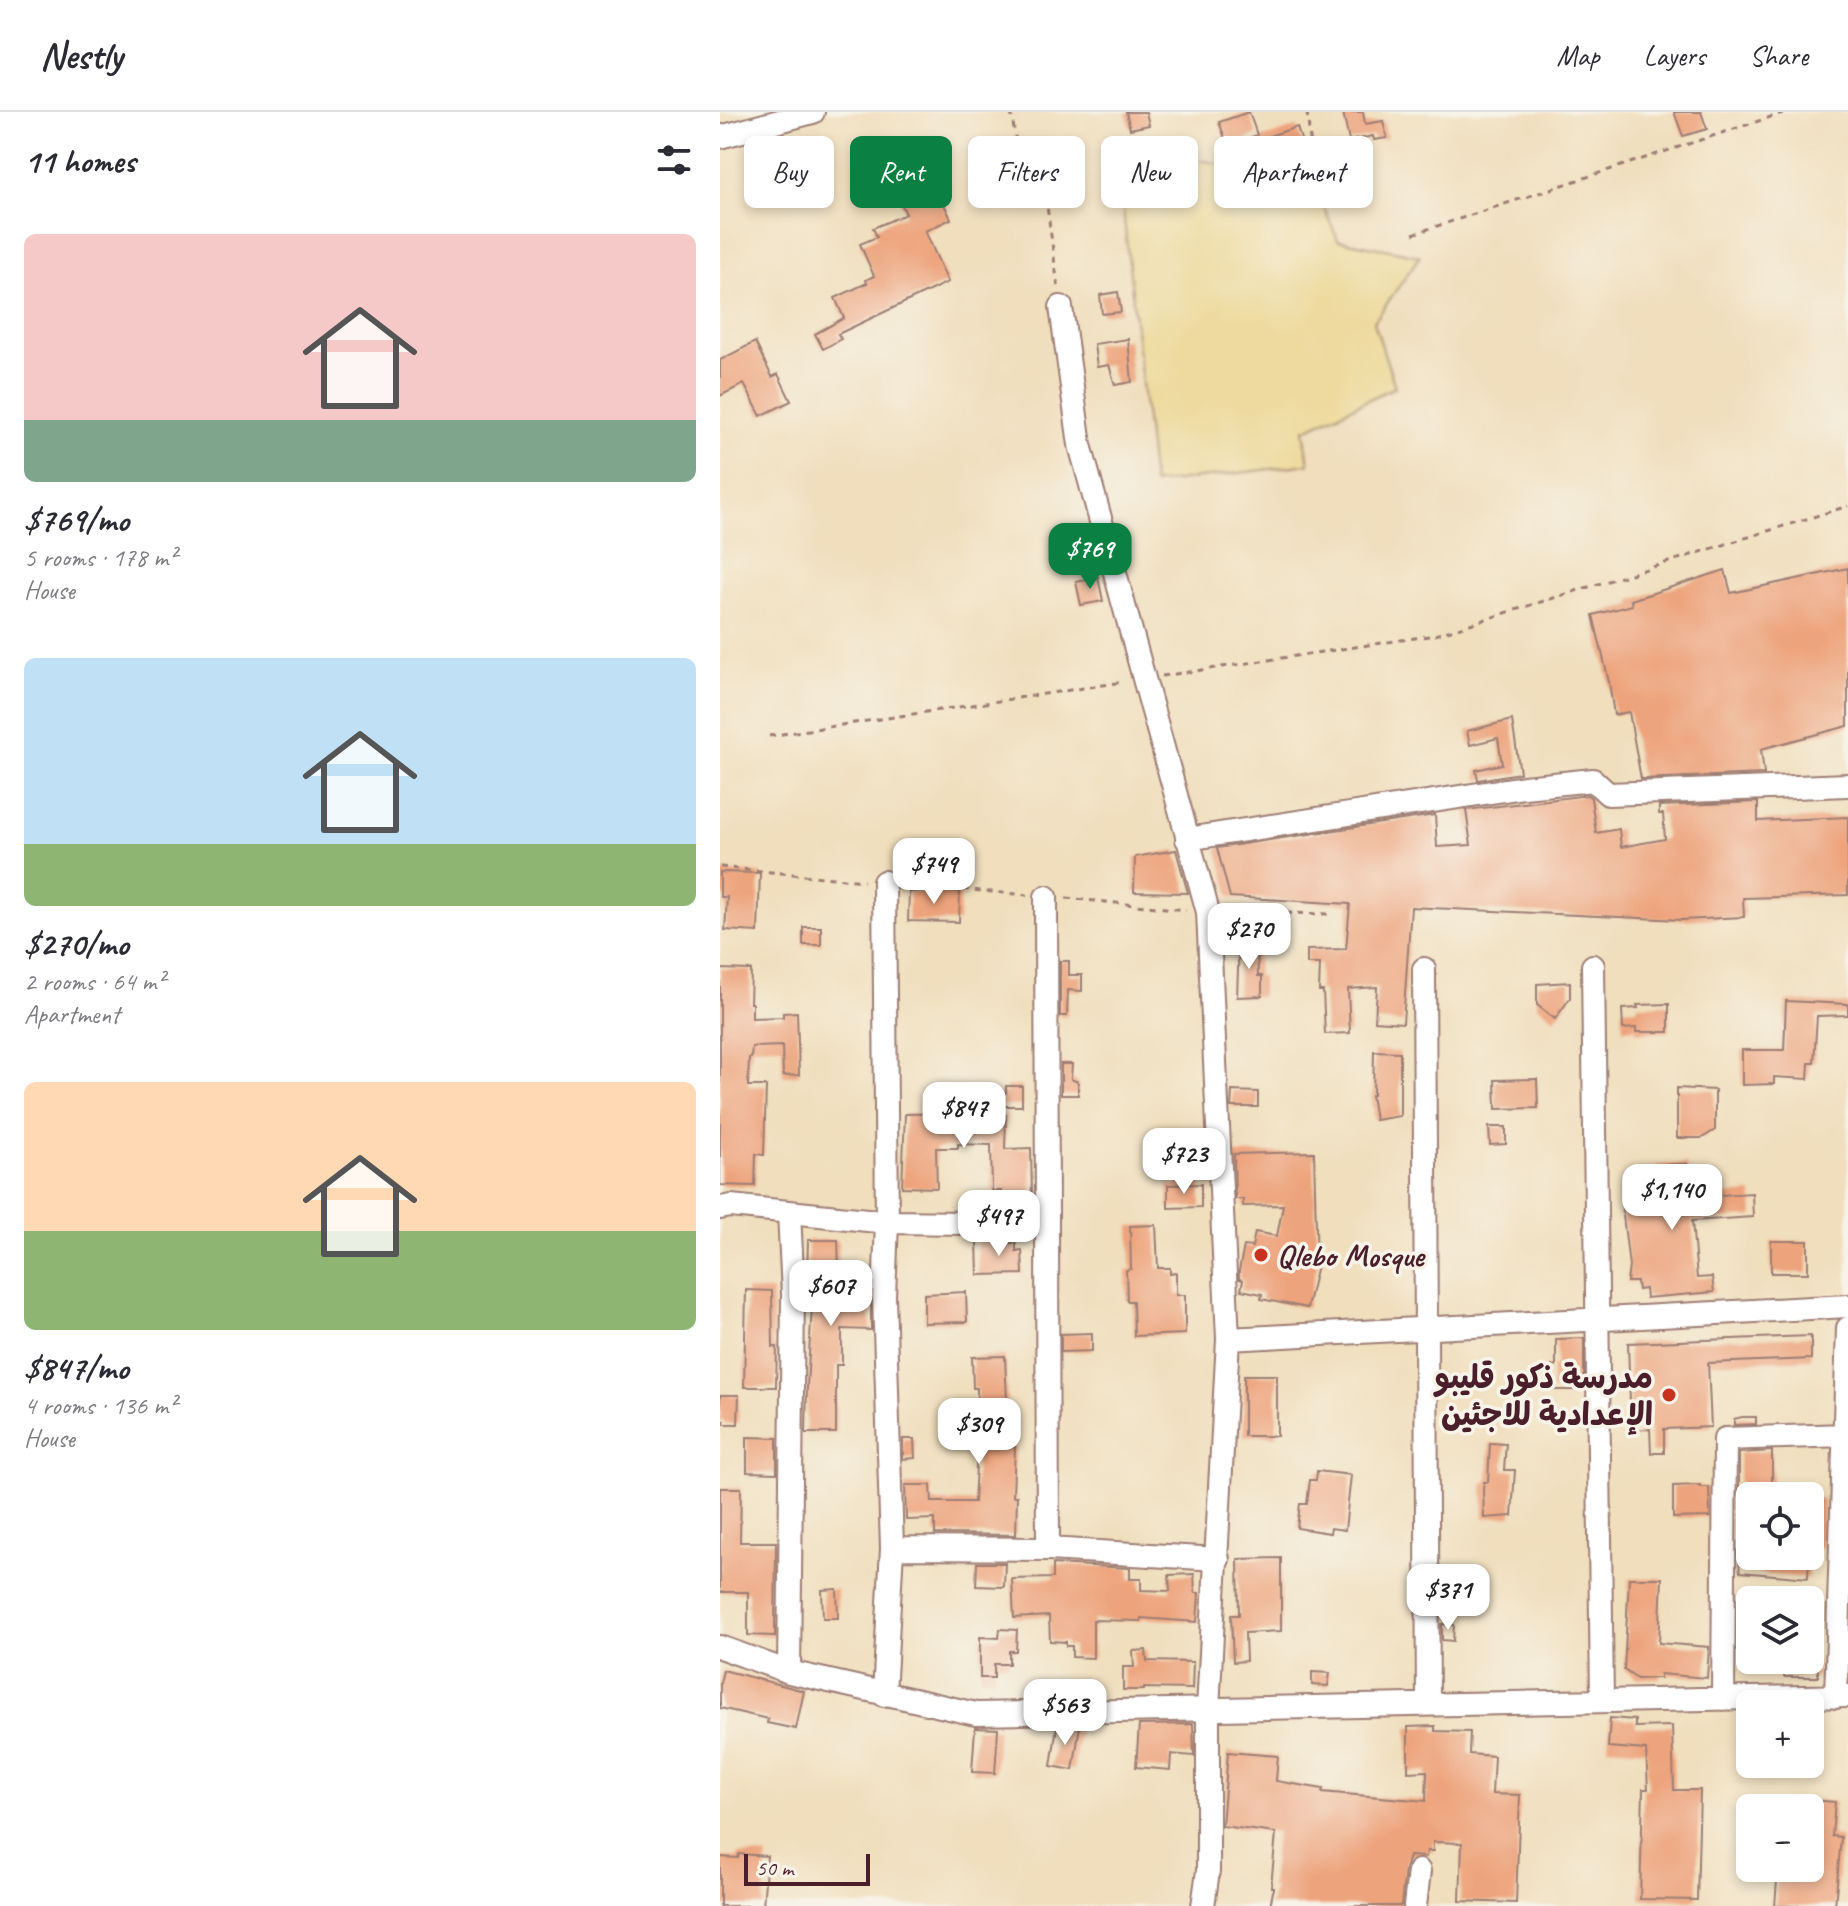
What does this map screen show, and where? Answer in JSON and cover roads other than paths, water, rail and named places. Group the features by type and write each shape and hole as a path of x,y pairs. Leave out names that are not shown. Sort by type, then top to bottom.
{"street":[{"path":"720,137 813,112"},
{"path":"1061,307 1080,445 1208,912 1228,1339 1208,1709 1208,1871 1203,1906"},
{"path":"1187,839 1524,787 1593,780 1608,794 1848,785"},
{"path":"884,882 887,1222 884,1296 892,1548 884,1695"},
{"path":"1046,897 1048,1549"},
{"path":"1593,966 1602,1701"},
{"path":"1424,969 1428,1704"},
{"path":"720,1208 731,1206 887,1222 1047,1224"},
{"path":"789,1212 793,1294 789,1672"},
{"path":"1228,1339 1848,1306"},
{"path":"720,1647 789,1672 976,1714 1842,1696 1848,1328"},
{"path":"1723,1699 1725,1439 1845,1435"},
{"path":"892,1548 1048,1549 1218,1559"},
{"path":"1415,1906 1419,1871"}],"place":[{"name":"Qlebo Mosque","path":"1261,1255"},
{"name":"مدرسة ذكور قليبو الإعدادية للاجئين","path":"1669,1395"}]}
